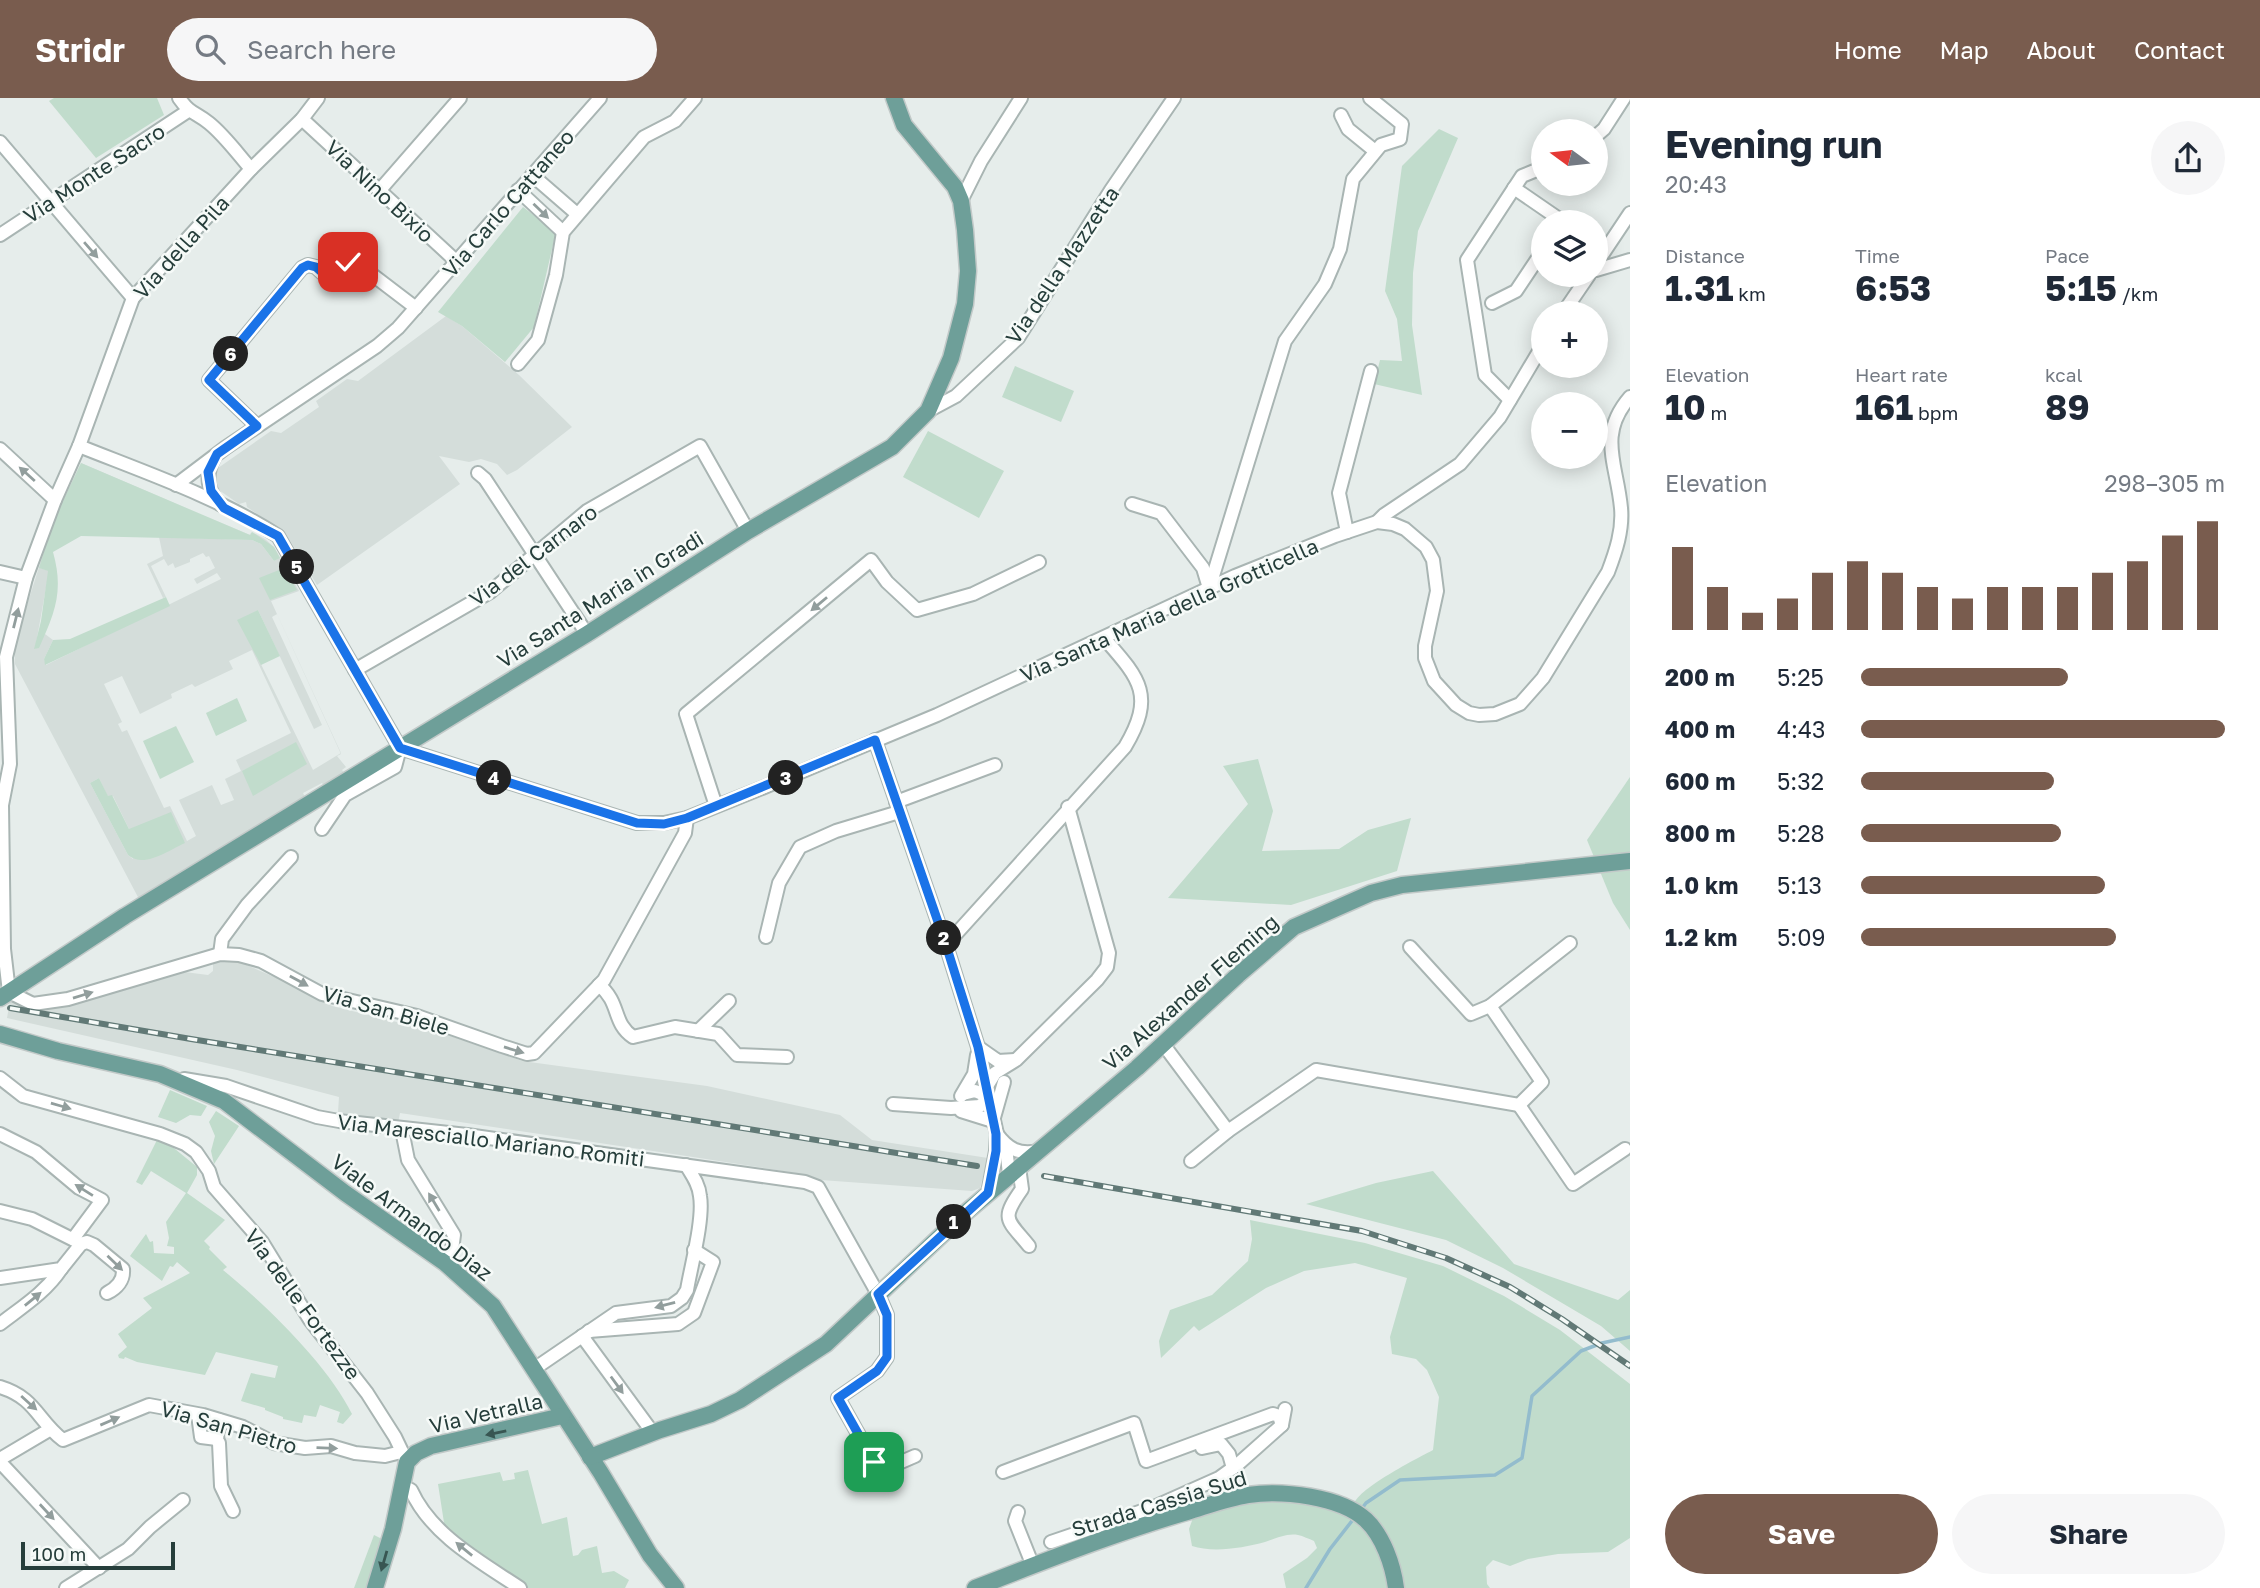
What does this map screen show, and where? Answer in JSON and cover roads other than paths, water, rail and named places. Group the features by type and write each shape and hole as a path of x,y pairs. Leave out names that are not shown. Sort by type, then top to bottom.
{"main road":[{"name":"Via Santa Maria in Gradi","path":"5,995 125,916 587,634 748,531 892,447 928,411 951,358 965,304 968,271 961,201 955,187 938,163 904,125 894,98"},
{"name":"Via Alexander Fleming","path":"590,1457 711,1414 740,1400 826,1344 988,1193 1294,928 1371,893 1402,885 1630,861"},
{"name":"Viale Armando Diaz","path":"0,1034 58,1051 167,1076 224,1101 345,1193 445,1263 493,1306 650,1555 676,1588"},
{"name":"Via Vetralla","path":"404,1457 431,1446 524,1427 562,1416"},
{"path":"376,1588 393,1529 402,1486 404,1457"},
{"name":"Strada Cassia Sud","path":"975,1588 1156,1514 1246,1495 1271,1493 1301,1496 1349,1510 1366,1521 1377,1535 1391,1566 1396,1588"}],"street":[{"path":"179,98 188,111 207,121 251,169"},
{"name":"Via della Pila","path":"5,995 2,805 10,764 4,740 6,657 26,578 55,500 79,446 133,298 251,169 302,119 318,98"},
{"path":"379,191 460,98"},
{"name":"Via Carlo Cattaneo","path":"176,485 257,426 377,346 398,328 600,98"},
{"path":"518,363 538,340 556,275 563,232 644,137 675,121 695,98"},
{"path":"961,201 981,161 1021,98"},
{"name":"Via della Mazzetta","path":"928,411 956,396 1017,338 1111,190 1174,98"},
{"path":"1209,589 1285,341 1325,284 1340,249 1353,179 1381,145 1400,139 1402,124 1370,98"},
{"path":"1608,123 1624,98"},
{"name":"Via Monte Sacro","path":"0,235 188,111"},
{"path":"1341,115 1348,129 1376,151"},
{"name":"Via Nino Bixio","path":"302,119 457,262"},
{"path":"0,142 133,298"},
{"path":"1510,400 1485,375 1467,260 1522,176 1531,172"},
{"path":"532,175 577,214"},
{"path":"1514,188 1544,210"},
{"path":"519,190 563,232"},
{"path":"1608,246 1630,213"},
{"path":"257,426 209,380 302,268 308,265 316,267 327,277 333,276 353,260 416,309"},
{"path":"1608,266 1630,260"},
{"path":"1492,303 1516,291 1531,268"},
{"name":"Via Santa Maria della Grotticella","path":"400,748 637,823 664,824 687,818 937,715 1209,589 1377,522 1460,464 1500,416 1531,365"},
{"path":"1347,532 1339,493 1371,371"},
{"path":"944,376 968,385"},
{"path":"1377,522 1405,529 1426,547 1433,560 1437,591 1425,646 1425,658 1434,681 1462,709 1479,715 1495,714 1520,704 1544,678 1608,572 1616,553 1621,529 1621,507 1611,448 1611,431 1616,416 1630,397"},
{"path":"79,446 176,485 278,536 400,748 395,767 345,795 322,829"},
{"name":"Via del Carnaro","path":"355,670 490,592 587,511 700,446 748,531"},
{"path":"0,449 55,500"},
{"path":"217,454 208,472 209,484 214,498 224,508"},
{"path":"478,473 485,479 587,634"},
{"path":"1132,504 1161,513 1203,568 1209,589"},
{"path":"716,806 686,714 872,560 887,582 917,610 973,594 1039,562"},
{"path":"0,572 26,578"},
{"path":"953,945 967,923 1068,807 1125,747 1137,727 1140,687 1134,673 1104,638"},
{"path":"875,740 937,920 953,945 954,970 978,1047 996,1134 1022,1189 1007,1215 1008,1221 1029,1246"},
{"path":"766,937 779,883 800,847 995,765"},
{"path":"892,1104 951,1108 980,1106 995,1073 1016,1060 1107,967 1108,953 1068,807"},
{"name":"Via San Biele","path":"5,995 33,1004 68,999 220,954 239,955 261,961 322,994 417,1016 527,1054 534,1053 600,985 685,832 687,818"},
{"path":"220,954 222,939 247,905 291,857"},
{"path":"937,920 949,924 967,923"},
{"path":"1410,947 1471,1014 1490,1006 1570,943"},
{"path":"600,985 610,994 623,1031 633,1037 675,1027 718,1034 737,1055 787,1057"},
{"path":"698,1031 729,1001"},
{"path":"1490,1006 1542,1082 1519,1105"},
{"path":"1163,1044 1228,1131"},
{"path":"978,1047 998,1060 1016,1060"},
{"path":"951,1108 974,1074 978,1047"},
{"path":"993,1121 1004,1083 1016,1060"},
{"path":"1191,1161 1228,1131 1316,1070 1519,1105 1573,1184 1625,1149"},
{"name":"Via Maresciallo Mariano Romiti","path":"167,1076 226,1087 317,1117 805,1182 818,1187 878,1294"},
{"name":"Via delle Fortezze","path":"0,1078 23,1096 160,1134 185,1144 196,1152 209,1171 214,1187 262,1242 310,1320 367,1393 395,1437 404,1457"},
{"path":"963,1094 988,1091 1004,1083"},
{"path":"951,1108 993,1121"},
{"path":"402,1130 408,1160 454,1235 452,1250 445,1263"},
{"path":"0,1134 36,1152 79,1188 102,1200 61,1269 37,1296 0,1324"},
{"path":"1001,1149 1025,1153 1041,1149"},
{"path":"988,1193 1001,1149"},
{"path":"534,1369 616,1313 671,1306 682,1298 687,1290 701,1196 686,1165"},
{"path":"0,1211 32,1219 77,1241 94,1245 123,1269 124,1276 115,1289 107,1293"},
{"path":"585,1334 678,1324 694,1313 713,1262 694,1251"},
{"path":"0,1278 61,1269"},
{"path":"878,1294 887,1315 887,1357 877,1371 838,1398 874,1462 885,1468 915,1456"},
{"path":"585,1334 653,1433"},
{"path":"0,1387 16,1392 35,1408 49,1430 1,1459 99,1568"},
{"name":"Via San Pietro","path":"49,1430 63,1440 149,1405 243,1427 274,1443 305,1448 331,1446 355,1453 404,1457"},
{"path":"1051,1542 1156,1514 1233,1468 1282,1425 1285,1409"},
{"path":"1003,1472 1134,1423 1146,1461 1273,1414 1279,1416 1282,1425"},
{"path":"198,1415 201,1437 216,1439"},
{"path":"219,1420 216,1439 219,1443 221,1486 233,1511"},
{"path":"1168,1460 1213,1444 1221,1444 1229,1454 1233,1468"},
{"path":"402,1486 411,1490 423,1513 433,1524 520,1588"},
{"path":"66,1588 128,1549 183,1500"},
{"path":"1015,1513 1033,1566"}],"waterway":[{"path":"1360,1511 1366,1503 1400,1480 1495,1475 1522,1458 1532,1396 1581,1351 1630,1337"},
{"path":"1306,1588 1330,1549 1355,1517"}],"railway":[{"path":"10,1008 977,1166"},
{"path":"1044,1176 1362,1231 1446,1258 1510,1287 1630,1366"}]}
